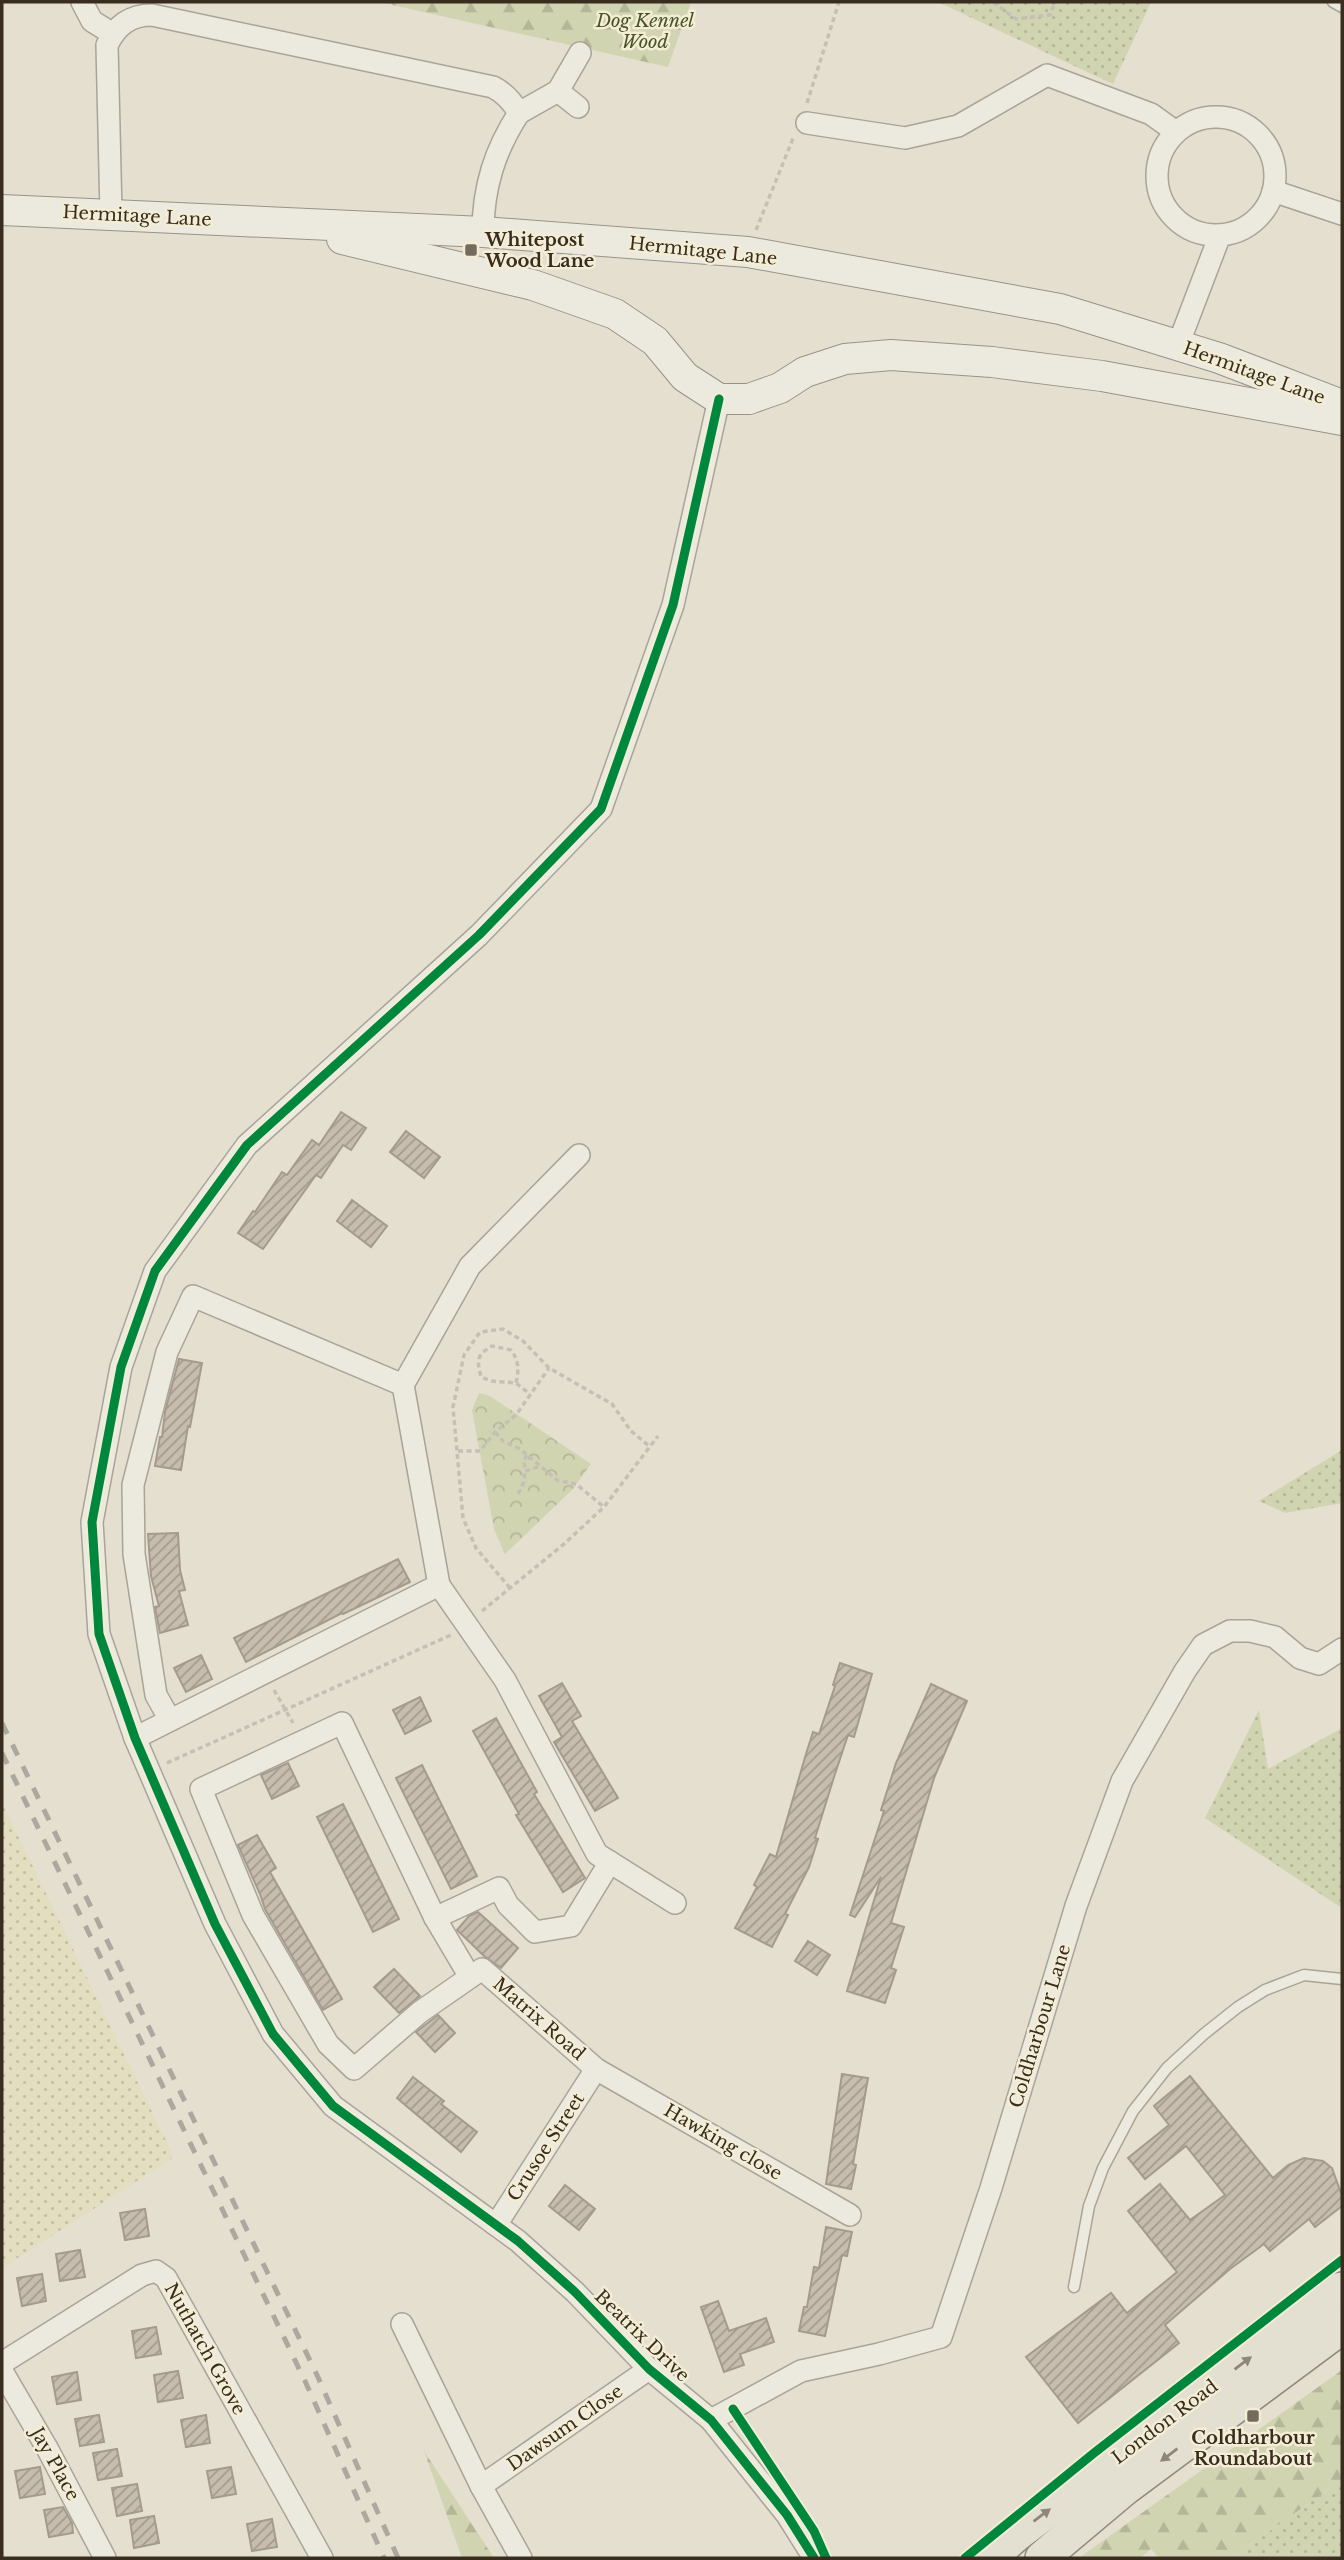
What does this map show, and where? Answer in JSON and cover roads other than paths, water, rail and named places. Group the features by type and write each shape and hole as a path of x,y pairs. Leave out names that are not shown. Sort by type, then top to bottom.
{"main road":[{"name":"Hermitage Lane","path":"2,210 483,232 748,252 1060,309 1219,358 1342,405"},
{"path":"274,222 533,285 615,314 655,341 685,377 719,399 749,399 780,388 805,372 845,359 891,355 992,362 1102,376 1342,420"},
{"name":"London Road","path":"990,2558 1027,2526 1342,2289"},
{"name":"London Road","path":"1042,2558 1124,2489 1342,2327"}],"street":[{"path":"82,2 92,21 113,34"},
{"path":"111,214 107,45 113,34 132,18 152,15 494,87 507,96 519,113"},
{"path":"483,232 485,190 498,150 519,113 558,91 580,53"},
{"path":"807,123 905,138 958,125 1047,75 1151,114 1176,132"},
{"path":"558,91 578,107"},
{"path":"1210,116 1229,118 1247,125 1261,137 1271,153 1275,172 1273,191 1266,208 1254,222 1238,231 1220,235 1202,234 1185,227 1171,215 1161,199 1156,181 1164,146 1176,132 1192,121 1210,116"},
{"path":"1273,191 1342,214"},
{"path":"1178,345 1220,235"},
{"name":"Beatrix Drive","path":"719,399 673,605 601,809 479,935 247,1145 155,1271 121,1367 92,1522 99,1634 135,1738 215,1924 272,2035 333,2106 519,2241 575,2292 649,2370 711,2420 787,2515 814,2558"},
{"path":"579,1155 470,1266 403,1385 439,1585 505,1680 597,1854 674,1903"},
{"path":"170,1720 156,1695 134,1554 133,1485 167,1352 192,1296 403,1385"},
{"path":"135,1738 439,1585"},
{"name":"Coldharbour Lane","path":"711,2420 801,2371 941,2337 991,2188 1076,1906 1122,1781 1185,1671 1203,1645 1230,1631 1250,1631 1275,1637 1300,1658 1319,1664 1342,1649"},
{"name":"Matrix Road","path":"476,1973 420,2012 354,2069 328,2044 253,1915 201,1789 342,1723 435,1918 476,1973 596,2069"},
{"path":"435,1918 499,1888 508,1905 535,1932 571,1926 610,1862"},
{"name":"Crusoe Street","path":"496,2225 596,2069"},
{"name":"Hawking close","path":"596,2069 850,2215"},
{"name":"Nuthatch Grove","path":"2,2363 142,2275 156,2271 166,2278 314,2556"},
{"path":"402,2324 481,2486 521,2558"},
{"name":"Dawsum Close","path":"481,2486 649,2370"},
{"name":"Jay Place","path":"2,2371 47,2448 105,2558"}],"lane":[{"path":"1333,2 1342,7"},
{"path":"1074,2287 1089,2206 1103,2168 1133,2111 1167,2068 1238,2007 1265,1990 1304,1975 1342,1979"}],"railway":[{"path":"2,1723 317,2375 398,2558"},
{"path":"2,1753 305,2381 384,2558"}],"place":[{"name":"Whitepost Wood Lane","path":"471,250"},
{"name":"Coldharbour Roundabout","path":"1253,2416"}],"park label":[{"name":"Dog Kennel Wood","path":"645,31"}]}
